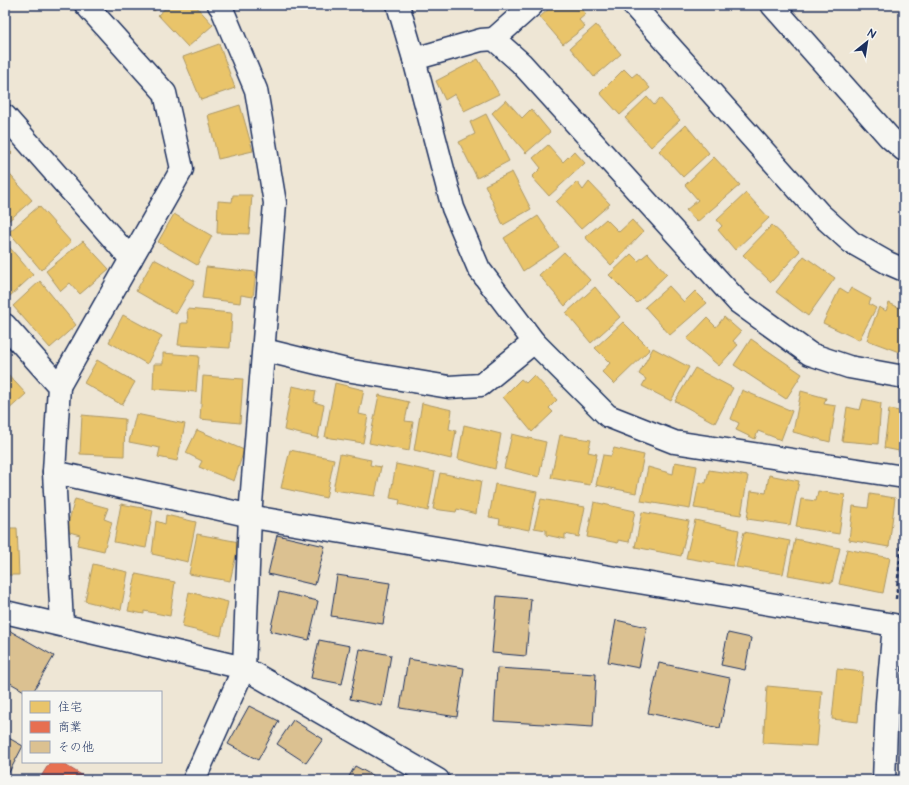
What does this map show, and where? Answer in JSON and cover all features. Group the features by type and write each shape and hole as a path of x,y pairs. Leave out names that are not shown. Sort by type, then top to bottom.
{"street":[{"path":"62,624 54,472 59,386 182,169 165,93 86,5"},
{"path":"194,780 244,668 250,516 275,203 256,90 219,5"},
{"path":"398,5 414,59 453,208 479,269 534,342 608,416 674,442 904,477"},
{"path":"414,59 481,40 494,38 532,5"},
{"path":"633,5 820,214 851,242 888,263 904,270"},
{"path":"772,5 889,137 904,150"},
{"path":"494,38 521,63 738,302 810,354 849,366 904,377"},
{"path":"5,116 131,259"},
{"path":"5,325 59,386"},
{"path":"264,350 346,370 449,387 481,385 534,342"},
{"path":"54,472 250,516 894,626 886,703 884,780"},
{"path":"5,612 62,624 244,668 438,780"}],"path":[{"path":"894,626 904,516"}],"building: 住宅":[{"path":"149,5 161,5 154,11"},
{"path":"169,5 195,5 213,25 188,47 158,15"},
{"path":"553,5 578,5 586,14 579,20 585,27 563,44 540,17"},
{"path":"596,25 621,54 594,77 570,48"},
{"path":"219,44 235,88 201,100 183,57"},
{"path":"478,59 499,94 464,111 455,94 445,100 436,81"},
{"path":"624,69 632,77 637,73 650,88 620,115 600,93"},
{"path":"647,97 654,105 660,98 680,120 651,147 625,118"},
{"path":"506,100 522,118 531,109 550,132 526,153 492,113"},
{"path":"240,105 253,151 218,159 208,115"},
{"path":"486,114 509,161 477,178 459,142 475,134 470,122"},
{"path":"686,125 709,153 683,177 659,151"},
{"path":"548,145 563,162 574,151 585,163 549,196 532,177 541,168 533,158"},
{"path":"5,146 12,153 5,159"},
{"path":"714,157 740,185 697,222 686,210 698,200 685,185"},
{"path":"5,169 32,200 6,223 5,223"},
{"path":"512,172 531,209 503,225 485,185"},
{"path":"577,182 583,190 589,182 610,204 581,229 556,202"},
{"path":"746,193 769,218 735,250 718,230 722,226 717,220"},
{"path":"233,195 252,195 249,234 217,233 218,201 232,202"},
{"path":"39,206 71,242 41,270 9,232"},
{"path":"174,214 212,236 197,265 158,242"},
{"path":"538,216 559,247 523,271 504,238"},
{"path":"606,219 619,232 632,220 643,232 611,265 585,237"},
{"path":"772,225 800,251 771,282 743,255"},
{"path":"83,241 109,269 80,294 70,283 61,291 46,271"},
{"path":"5,242 33,275 9,297 5,292"},
{"path":"564,252 590,280 565,306 539,275"},
{"path":"648,253 667,274 637,303 609,275 631,254 638,261"},
{"path":"804,256 835,278 808,316 776,292"},
{"path":"154,259 195,281 176,314 136,291"},
{"path":"206,267 256,272 253,297 241,295 240,303 202,298"},
{"path":"40,281 76,325 50,348 13,306"},
{"path":"669,286 684,302 695,291 707,303 670,335 645,307"},
{"path":"595,287 620,317 591,343 566,313"},
{"path":"840,288 848,293 851,288 871,299 869,304 876,308 859,340 823,323"},
{"path":"889,303 904,310 904,345 902,345 899,352 867,340 879,307 886,311"},
{"path":"187,309 232,313 230,348 178,345 181,323 188,323"},
{"path":"123,315 162,336 147,364 109,342"},
{"path":"724,317 741,332 733,341 738,345 719,366 687,339 707,318 716,327"},
{"path":"623,322 650,349 614,384 602,372 610,363 595,348"},
{"path":"751,339 802,374 786,399 734,365"},
{"path":"653,348 689,367 671,401 642,386 646,379 639,374"},
{"path":"163,353 199,356 196,392 153,389 154,364 163,364"},
{"path":"97,360 135,382 122,405 84,383"},
{"path":"695,368 733,388 715,423 675,401"},
{"path":"5,371 26,394 6,412 5,411"},
{"path":"534,375 557,400 549,408 553,412 532,432 503,397 521,379 526,383"},
{"path":"203,376 243,379 240,423 200,419"},
{"path":"335,383 364,390 359,414 368,416 363,443 325,437"},
{"path":"292,386 316,391 314,402 324,405 318,438 284,430"},
{"path":"742,390 792,411 781,440 758,431 755,439 736,430 739,423 731,419"},
{"path":"801,391 826,398 824,404 836,406 830,442 793,432"},
{"path":"379,395 409,402 405,421 413,422 409,451 369,443"},
{"path":"863,399 881,403 878,444 842,441 847,407 860,410"},
{"path":"422,403 452,410 449,429 456,431 451,459 414,450"},
{"path":"889,409 904,412 904,452 884,448"},
{"path":"136,414 185,424 177,461 158,457 160,448 129,442"},
{"path":"82,415 125,419 124,456 80,454"},
{"path":"464,425 501,434 495,469 458,459"},
{"path":"197,430 244,450 234,481 199,467 202,461 186,453"},
{"path":"512,434 546,442 539,477 504,468"},
{"path":"560,435 591,440 588,452 597,454 590,485 551,478"},
{"path":"614,448 644,455 636,493 596,485 603,455 611,456"},
{"path":"290,450 334,459 326,498 281,488"},
{"path":"340,454 371,460 370,465 381,467 375,496 333,490"},
{"path":"675,462 697,466 690,509 641,501 648,467 673,474"},
{"path":"396,464 435,472 428,511 399,504 400,500 390,498"},
{"path":"709,470 748,476 741,515 694,508 699,482 706,483"},
{"path":"440,473 481,481 476,514 457,509 456,512 433,509"},
{"path":"769,475 799,481 790,525 747,519 751,491 766,493"},
{"path":"495,484 537,492 529,530 499,524 500,519 489,517"},
{"path":"818,491 845,495 839,534 796,527 801,499 816,501"},
{"path":"870,494 895,498 889,547 849,540 853,506 868,508"},
{"path":"75,499 108,508 104,519 112,522 104,551 77,545 80,535 66,531"},
{"path":"541,499 585,507 579,537 565,534 565,539 546,535 546,530 534,528"},
{"path":"594,502 635,511 629,542 618,540 618,543 587,537"},
{"path":"121,504 153,510 146,548 114,542"},
{"path":"642,512 689,521 681,556 635,547"},
{"path":"166,515 196,522 188,562 152,554 156,521 165,524"},
{"path":"695,520 739,530 733,566 686,558"},
{"path":"5,528 17,528 19,575 5,575"},
{"path":"744,532 790,541 783,574 736,567"},
{"path":"197,534 239,542 230,581 189,574"},
{"path":"795,539 840,548 832,583 788,575"},
{"path":"847,549 890,558 883,593 839,584"},
{"path":"93,564 128,572 121,610 85,601"},
{"path":"136,574 175,582 170,616 144,611 144,614 128,611"},
{"path":"189,592 228,602 221,636 182,627"},
{"path":"837,669 863,672 858,722 832,719"},
{"path":"767,686 822,691 817,746 763,743"}],"building: 商業":[{"path":"49,763 62,763 90,780 39,780"}],"building: その他":[{"path":"277,535 325,546 315,585 268,574"},
{"path":"337,575 390,583 383,624 331,616"},
{"path":"279,592 318,601 309,640 270,631"},
{"path":"497,596 531,599 526,656 492,653"},
{"path":"616,620 647,627 639,668 608,662"},
{"path":"5,628 54,656 34,691 24,691 5,680"},
{"path":"728,633 751,638 745,670 721,665"},
{"path":"319,640 350,646 342,684 311,678"},
{"path":"360,649 391,655 382,706 350,699"},
{"path":"408,659 464,668 457,717 400,708"},
{"path":"659,663 730,678 720,728 648,713"},
{"path":"497,668 596,674 593,727 494,721"},
{"path":"249,706 279,721 258,760 228,744"},
{"path":"293,720 323,739 306,763 277,744"},
{"path":"5,736 22,745 22,748 5,780"},
{"path":"355,766 381,780 347,780"}]}
